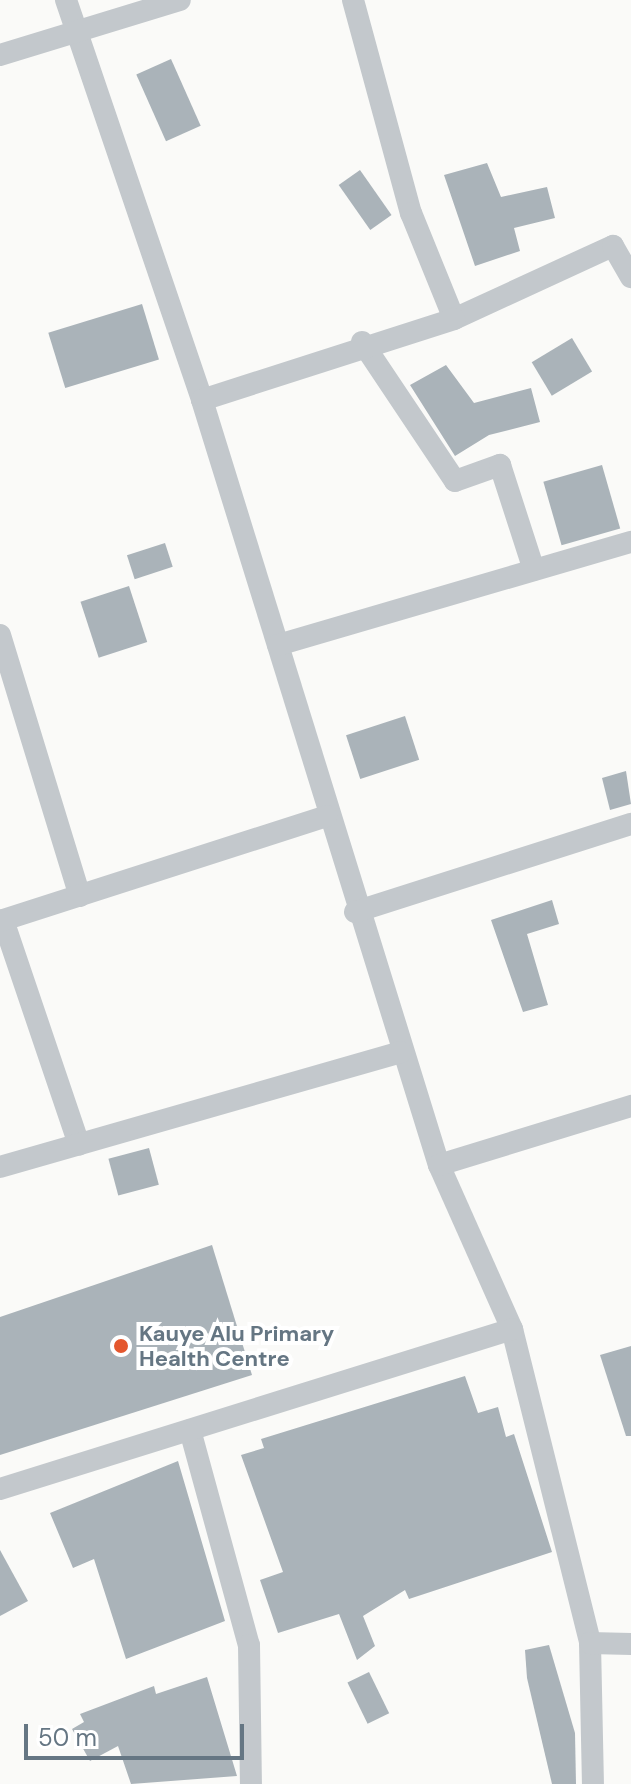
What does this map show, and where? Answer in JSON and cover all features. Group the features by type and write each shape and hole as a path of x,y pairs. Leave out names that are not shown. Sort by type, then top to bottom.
{"street":[{"path":"66,0 202,400 278,645 355,912 401,1052 439,1165 512,1329 590,1643 593,1784"},
{"path":"0,55 76,29 180,0"},
{"path":"353,0 411,213 454,319"},
{"path":"202,400 362,342 454,319 613,246 631,277"},
{"path":"362,342 455,481 500,465 534,570"},
{"path":"278,645 631,542"},
{"path":"0,635 80,896"},
{"path":"79,1144 2,920 327,816"},
{"path":"355,912 631,824"},
{"path":"0,1167 401,1052"},
{"path":"439,1165 631,1106"},
{"path":"0,1489 512,1329"},
{"path":"190,1430 249,1645 251,1784"},
{"path":"590,1643 631,1644"}],"building":[{"path":"171,59 201,126 166,141 136,74"},
{"path":"487,163 501,197 547,187 555,218 514,228 520,251 475,266 444,175"},
{"path":"360,170 392,215 370,230 339,185"},
{"path":"142,304 159,359 65,388 48,333"},
{"path":"572,338 592,371 552,396 532,362"},
{"path":"446,365 474,403 531,388 540,422 489,435 455,456 410,385"},
{"path":"602,465 620,528 562,545 543,482"},
{"path":"165,543 173,567 135,579 127,555"},
{"path":"129,586 147,642 99,658 80,602"},
{"path":"405,716 419,760 360,779 346,735"},
{"path":"626,771 631,804 610,810 602,778"},
{"path":"552,900 559,924 527,934 548,1005 523,1012 491,920"},
{"path":"149,1148 159,1185 118,1196 108,1159"},
{"name":"Kauye Alu Primary Health Centre","path":"212,1245 252,1375 0,1455 0,1317"},
{"path":"631,1346 631,1436 626,1436 600,1355"},
{"path":"465,1376 478,1413 498,1407 506,1437 514,1434 552,1552 409,1599 405,1590 363,1616 375,1646 357,1660 339,1614 278,1633 260,1580 283,1572 241,1455 264,1448 261,1439"},
{"path":"178,1461 225,1621 126,1659 94,1559 73,1568 50,1513"},
{"path":"0,1550 28,1601 0,1616"},
{"path":"549,1645 575,1733 576,1784 552,1784 527,1678 525,1650"},
{"path":"369,1672 389,1713 368,1724 347,1683"},
{"path":"207,1677 237,1776 131,1784 118,1746 90,1761 72,1729 84,1722 80,1714 154,1686 156,1694"}],"place":[{"name":"Kauye Alu Primary Health Centre","path":"121,1346"}]}
